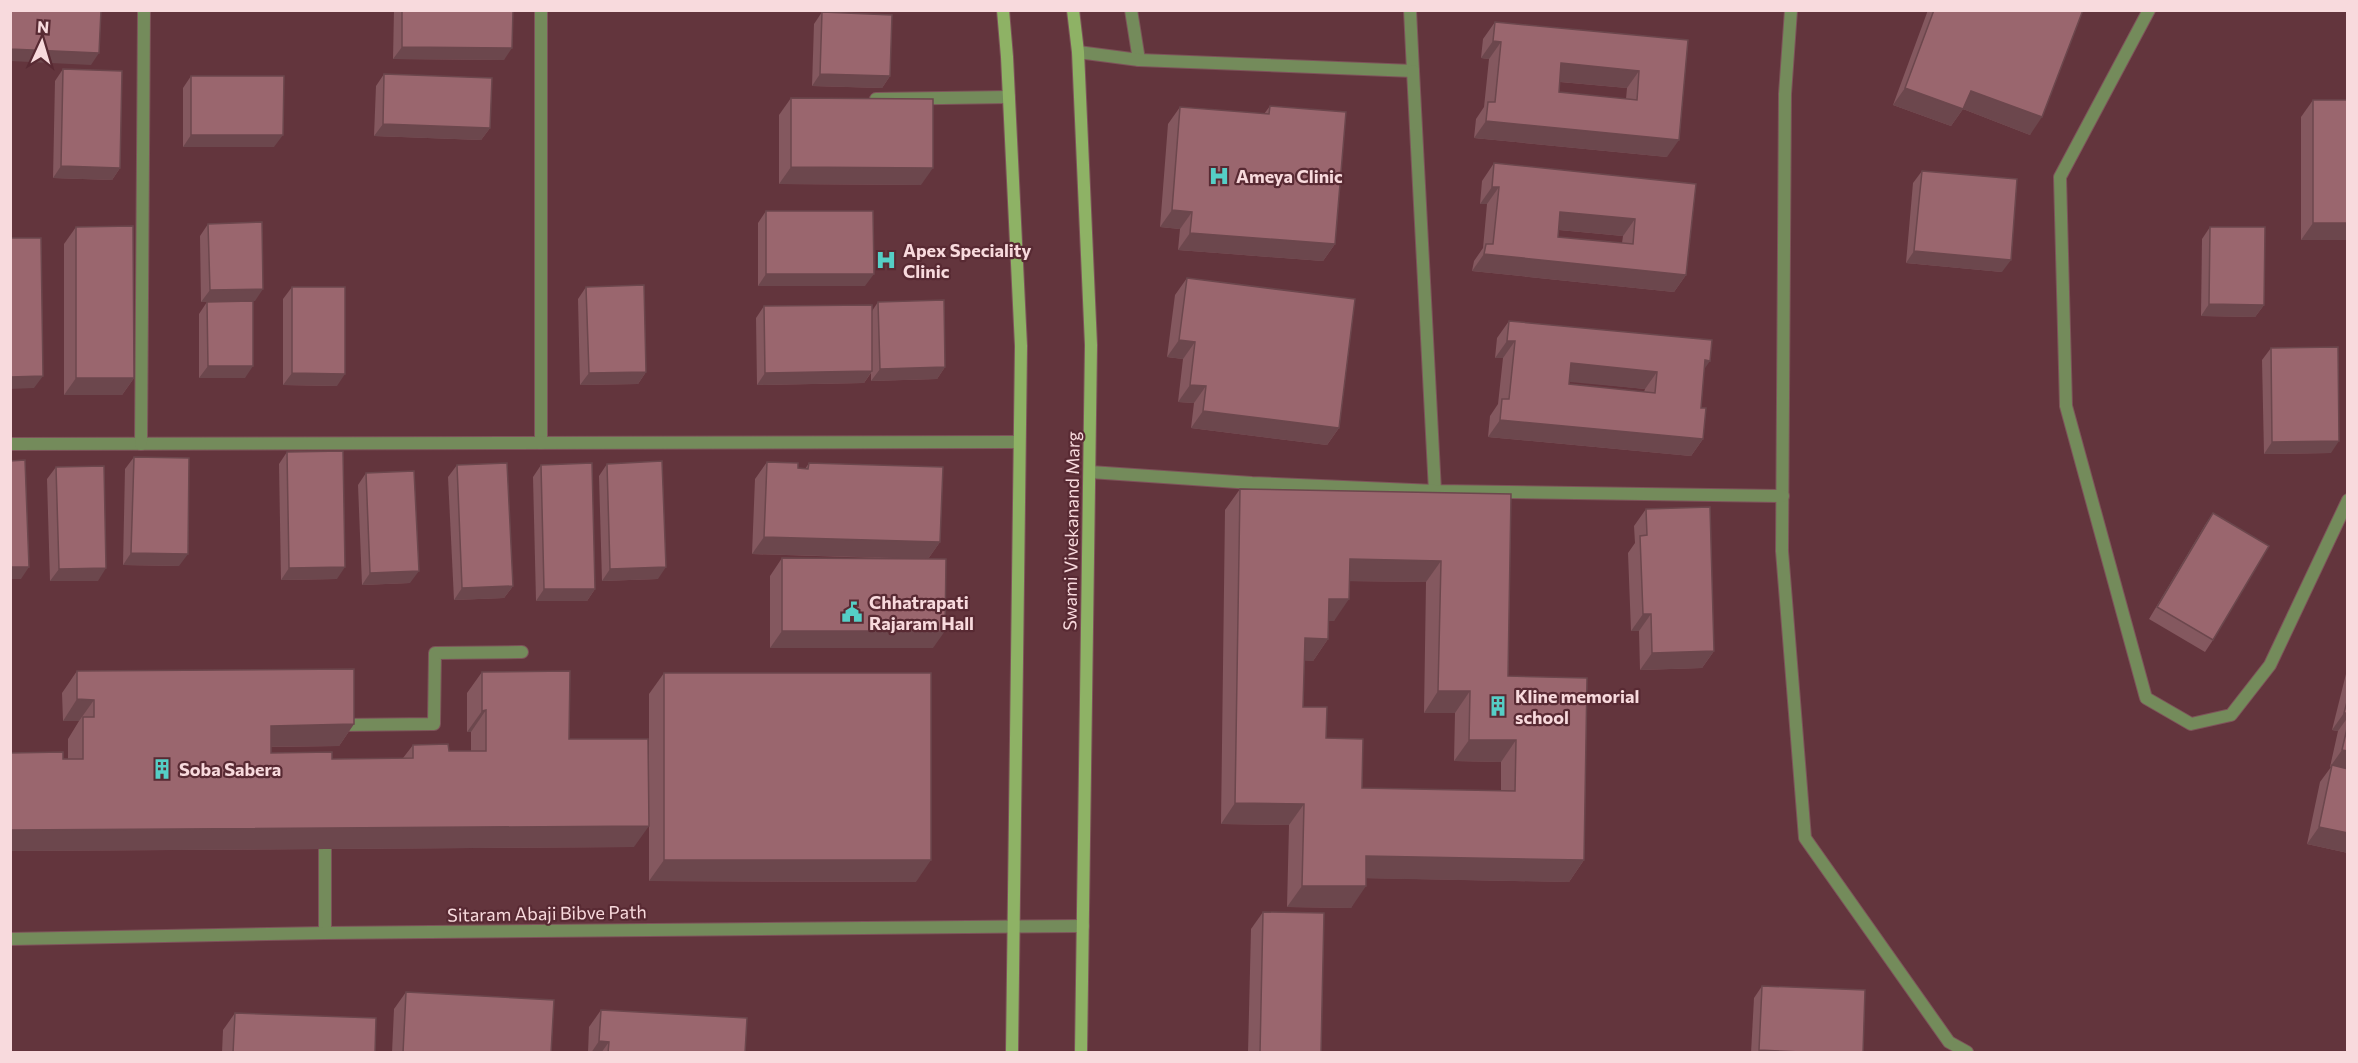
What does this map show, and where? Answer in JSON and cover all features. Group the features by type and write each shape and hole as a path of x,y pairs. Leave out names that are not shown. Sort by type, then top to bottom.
{"main road":[{"path":"1003,10 1021,346 1012,1053"},
{"name":"Swami Vivekanand Marg","path":"1073,10 1091,345 1081,1053"}],"street":[{"path":"141,444 144,10"},
{"path":"541,10 541,443"},
{"path":"1131,10 1139,60"},
{"path":"1410,10 1435,491"},
{"path":"1791,10 1785,94 1782,551 1805,838 1949,1042 1967,1053"},
{"path":"2149,10 2060,177 2066,406 2146,698 2191,724 2231,715 2270,665 2348,500"},
{"path":"1077,52 1139,60 1413,71"},
{"path":"862,99 1009,97"},
{"path":"10,444 1019,442"},
{"path":"1090,472 1252,483 1435,491 1783,496"},
{"path":"323,726 434,724 435,653 522,652"},
{"path":"324,817 325,933"},
{"name":"Sitaram Abaji Bibve Path","path":"10,939 325,933 1083,926"}],"building":[{"path":"10,10 101,10 99,53 10,49"},
{"path":"402,10 513,10 512,48 402,47"},
{"path":"1934,10 2083,10 2042,117 1971,91 1963,109 1905,88"},
{"path":"822,12 892,15 890,76 820,74"},
{"path":"1495,22 1688,40 1679,140 1486,121 1488,102 1495,102 1501,42 1493,41","holes":["1561,63 1639,71 1637,100 1559,92"]},
{"path":"63,69 122,71 120,168 61,166"},
{"path":"384,74 492,78 490,128 383,124"},
{"path":"191,76 284,76 283,135 191,135"},
{"path":"791,98 933,99 933,168 791,167"},
{"path":"2313,100 2348,100 2348,223 2313,223"},
{"path":"1270,106 1346,112 1335,244 1190,233 1192,212 1172,210 1180,107 1269,114"},
{"path":"1494,163 1696,184 1686,275 1484,254 1486,244 1493,244 1499,187 1492,187","holes":["1560,212 1635,219 1633,244 1558,237"]},
{"path":"1922,171 2017,179 2011,260 1914,251"},
{"path":"766,211 873,211 874,274 766,274"},
{"path":"262,222 263,289 210,290 208,224"},
{"path":"133,226 134,378 76,378 76,227"},
{"path":"2210,227 2265,227 2264,305 2209,304"},
{"path":"10,238 41,238 43,376 10,377"},
{"path":"1187,278 1355,299 1339,428 1203,411 1206,386 1190,385 1195,342 1179,340"},
{"path":"644,285 646,372 589,373 586,287"},
{"path":"292,287 345,287 345,374 292,373"},
{"path":"944,300 945,367 880,369 878,302"},
{"path":"253,301 253,366 208,366 207,302"},
{"path":"872,305 872,371 765,373 764,306"},
{"path":"1509,321 1712,340 1710,361 1705,360 1701,408 1706,408 1703,439 1500,420 1502,399 1509,399 1515,341 1507,341","holes":["1571,363 1657,372 1655,393 1569,384"]},
{"path":"2338,347 2339,441 2272,442 2271,348"},
{"path":"343,451 345,567 289,568 287,452"},
{"path":"134,457 189,458 188,554 131,553"},
{"path":"25,460 29,567 10,567 10,461"},
{"path":"662,461 666,567 610,569 607,464"},
{"path":"767,462 798,463 798,468 808,469 809,463 943,467 940,542 764,537"},
{"path":"507,463 513,586 462,588 457,465"},
{"path":"592,463 595,589 544,589 541,465"},
{"path":"104,466 106,568 59,569 56,467"},
{"path":"414,471 419,571 370,573 366,473"},
{"name":"Kline memorial school","path":"1240,489 1511,494 1508,676 1587,678 1584,860 1366,856 1366,886 1302,886 1304,804 1235,803","holes":["1350,559 1441,561 1438,691 1470,691 1469,740 1516,740 1515,791 1362,788 1363,739 1326,738 1327,707 1303,707 1305,638 1328,639 1329,599 1349,599"]},
{"path":"1710,507 1714,651 1652,653 1651,614 1643,614 1640,536 1647,535 1646,509"},
{"path":"2213,513 2269,546 2213,640 2157,607"},
{"name":"Chhatrapati Rajaram Hall","path":"782,558 946,559 945,631 782,631"},
{"name":"Soba Sabera","path":"354,669 354,724 271,726 271,753 332,752 332,759 413,758 413,745 448,744 449,751 486,751 486,710 482,711 482,672 570,671 569,739 648,739 649,826 10,830 10,753 63,752 63,759 83,759 83,717 94,717 94,700 77,699 77,671"},
{"path":"664,673 931,673 931,860 664,860"},
{"path":"2348,698 2348,713 2344,713"},
{"path":"2348,724 2348,751 2342,750"},
{"path":"2332,765 2348,769 2348,833 2319,827"},
{"path":"1263,912 1324,913 1321,1053 1260,1053"},
{"path":"1762,986 1865,990 1863,1053 1759,1050"},
{"path":"406,992 554,1000 551,1053 403,1053"},
{"path":"601,1010 747,1018 745,1053 608,1053 609,1042 599,1041"},
{"path":"235,1013 376,1018 375,1053 233,1053"}],"place":[{"name":"Ameya Clinic","path":"1219,176"},
{"name":"Apex Speciality Clinic","path":"886,260"},
{"name":"Chhatrapati Rajaram Hall","path":"852,612"},
{"name":"Kline memorial school","path":"1498,706"},
{"name":"Soba Sabera","path":"162,769"}]}
